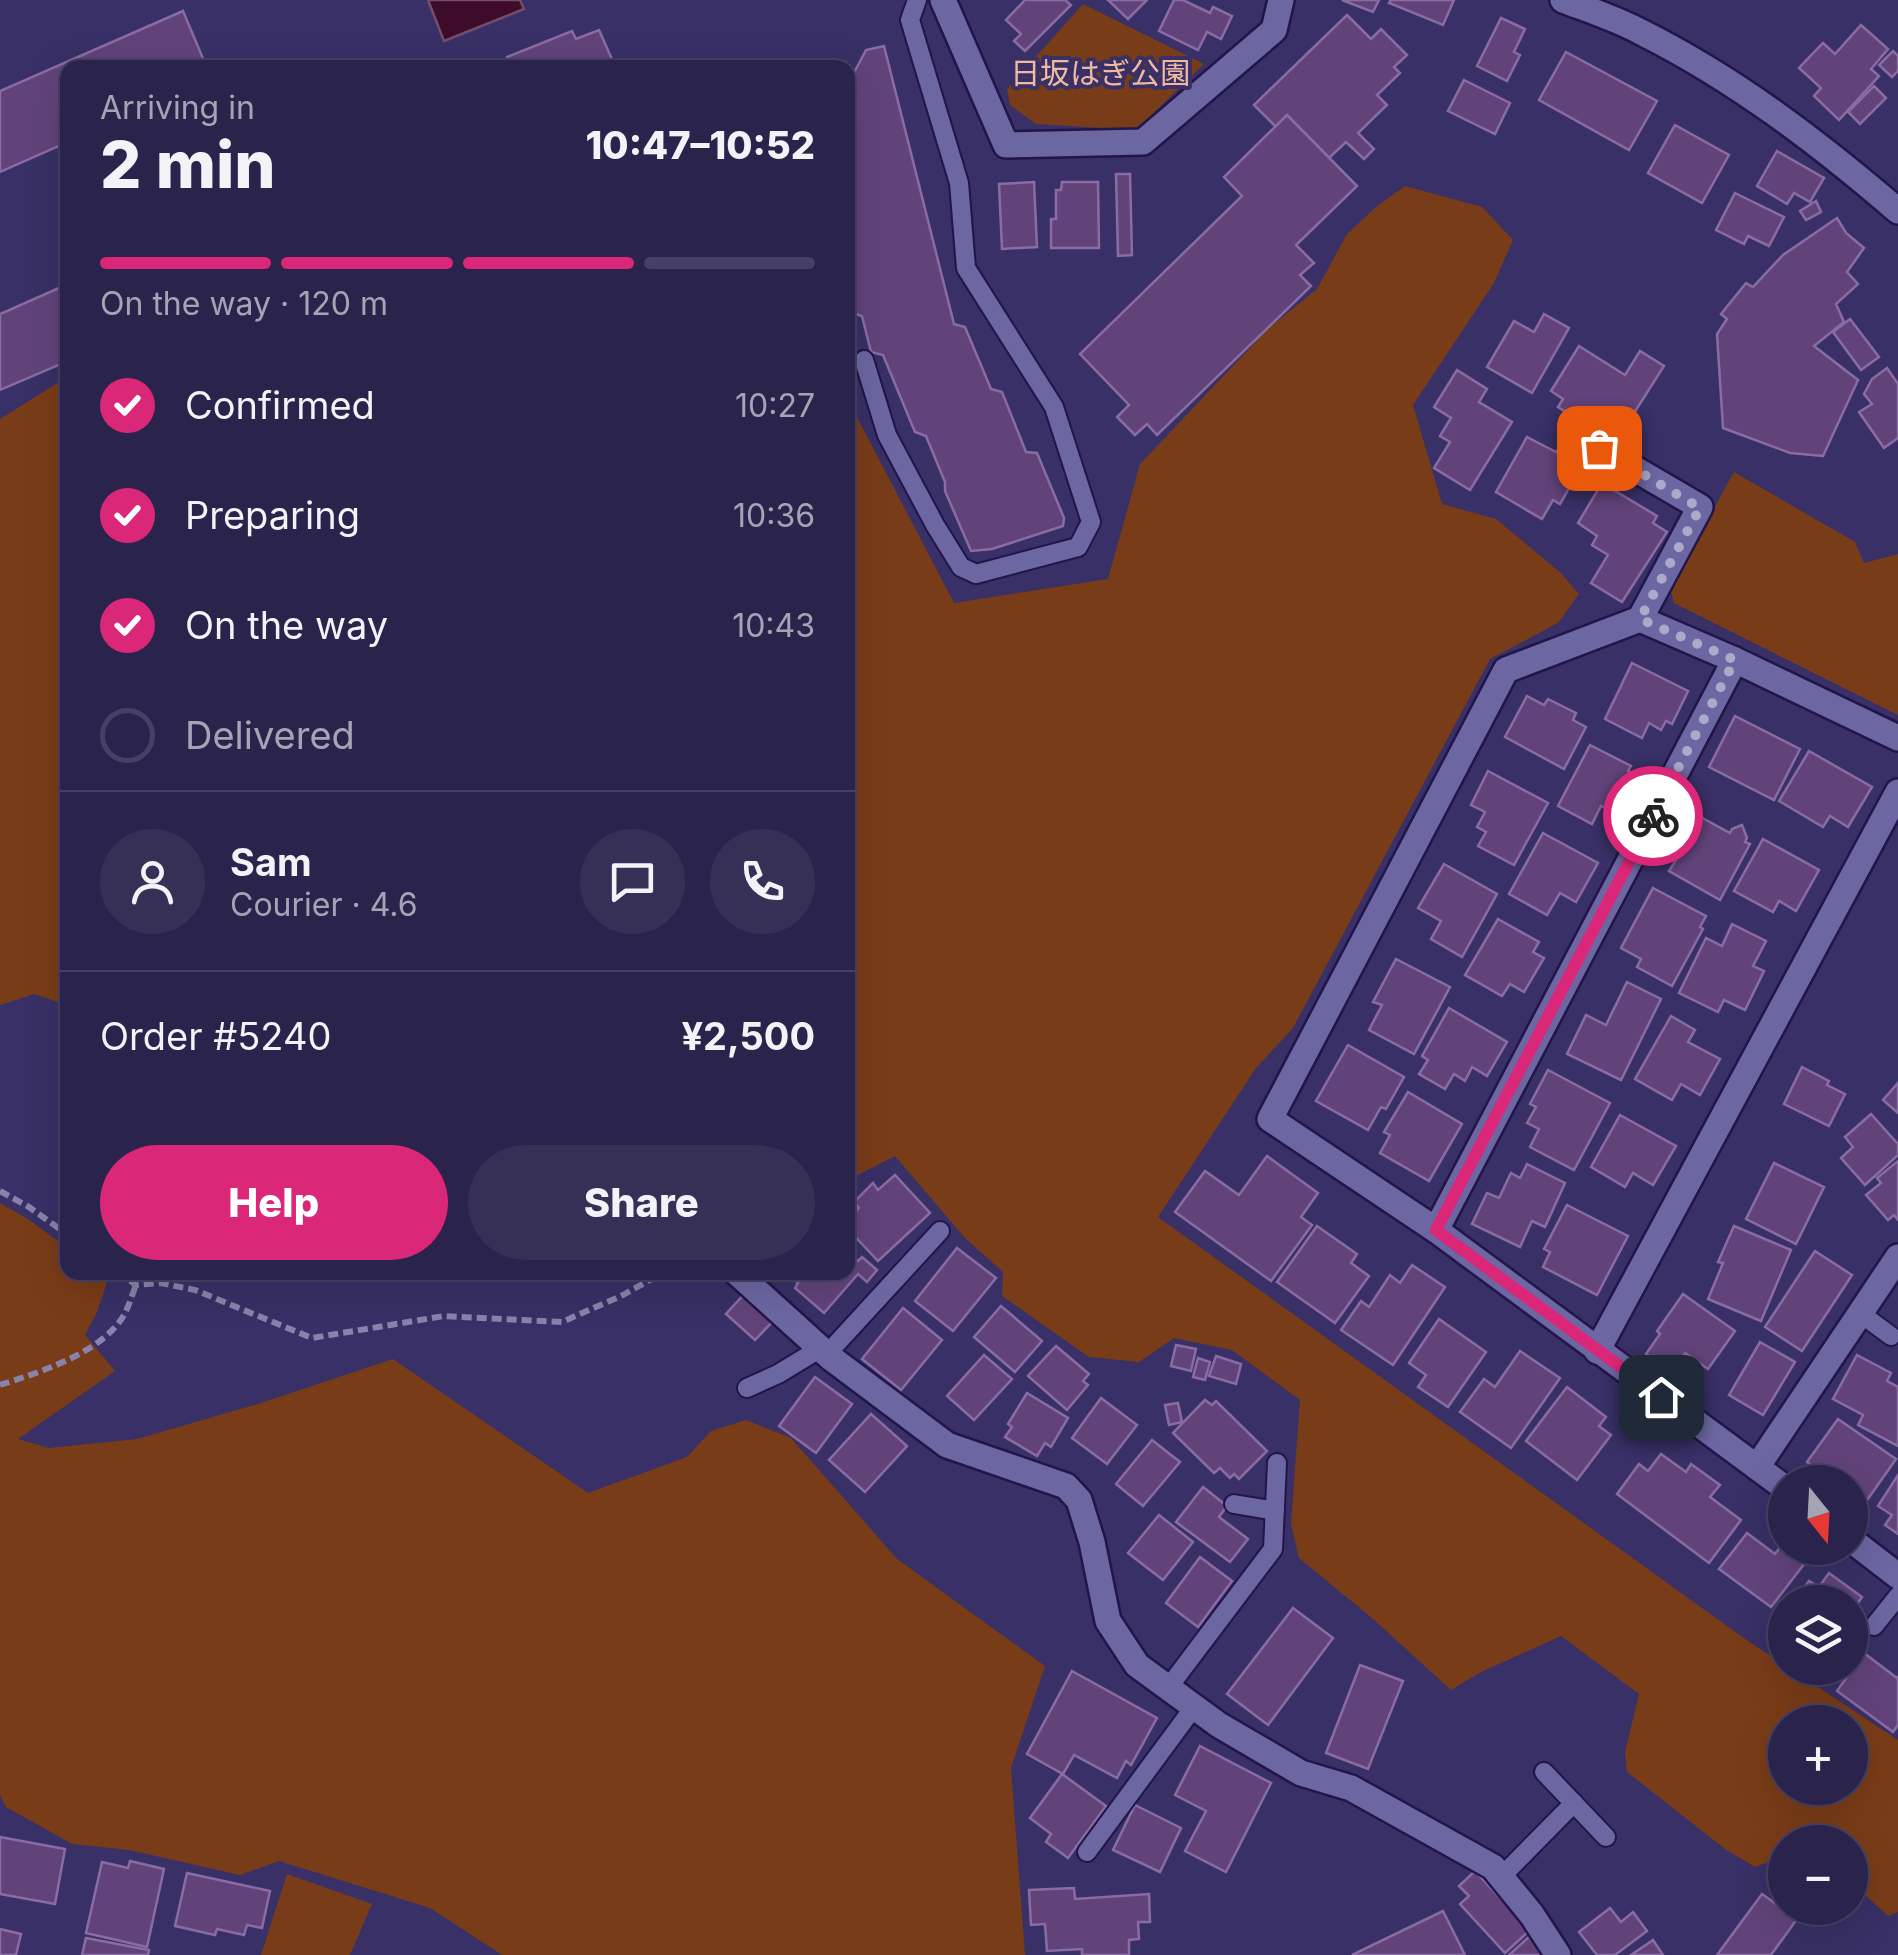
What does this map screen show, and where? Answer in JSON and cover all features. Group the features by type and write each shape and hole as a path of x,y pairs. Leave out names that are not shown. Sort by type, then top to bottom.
{"street":[{"path":"943,0 1006,145 1143,142 1274,30 1281,0"},
{"path":"1564,0 1640,31 1736,86 1843,164 1898,211"},
{"path":"1599,448 1700,508 1640,619 1506,670 1270,1119 1436,1230 1768,1475"},
{"path":"1640,619 1898,738"},
{"path":"1436,1230 1735,660"},
{"path":"1597,1350 1898,792"},
{"path":"1757,1466 1898,1257"},
{"path":"745,1280 824,1351 948,1446 1066,1486 1079,1500 1108,1621 1137,1665 1218,1725 1301,1773 1351,1788 1492,1867 1532,1915 1558,1955"},
{"path":"1868,1553 1898,1576"}],"lane":[{"path":"864,360 886,436 961,567 976,574 1078,547 1090,522 1054,407 966,268 959,182 910,20 917,0"},
{"path":"747,1388 824,1351 940,1232"},
{"path":"1860,1314 1891,1336"},
{"path":"1168,1688 1274,1549 1276,1463"},
{"path":"1234,1504 1275,1512"},
{"path":"1874,1626 1898,1596"},
{"path":"1087,1852 1194,1707"},
{"path":"1544,1772 1606,1837"},
{"path":"1501,1877 1574,1803"}],"path":[{"path":"0,1191 60,1229"},
{"path":"128,1280 136,1286 162,1283 194,1290 312,1338 444,1316 562,1322 649,1280"},
{"path":"0,1385 40,1372 107,1337 124,1315 136,1286"}],"green space":[{"name":"日坂はぎ公園","path":"1083,4 1204,64 1136,130 1036,124 1010,105 1007,89"},
{"path":"1405,186 1482,207 1513,240 1494,283 1413,405 1442,504 1496,519 1560,572 1579,594 1558,623 1490,659 1293,1028 1256,1068 1158,1217 1768,1654 1768,1685 1815,1685 1845,1705 1768,1705 1768,1805 1868,1805 1868,1720 1898,1740 1898,1912 1888,1916 1868,1898 1868,1825 1768,1825 1768,1862 1755,1867 1725,1849 1627,1772 1625,1752 1639,1694 1561,1636 1451,1690 1299,1558 1291,1524 1300,1400 1232,1350 1174,1338 1139,1362 1089,1357 1002,1296 1003,1272 965,1238 895,1156 855,1176 855,413 954,603 1108,579 1140,464 1268,329 1317,289 1347,234"},
{"path":"60,381 60,1003 34,994 0,1005 0,419"},
{"path":"1734,472 1855,542 1864,563 1898,554 1898,715 1674,603 1670,588"},
{"path":"0,1203 60,1243 60,1280 106,1280 97,1312 85,1335 115,1371 18,1439 49,1448 137,1439 393,1359 588,1493 687,1457 711,1431 746,1420 791,1438 897,1559 1045,1666 1011,1768 1025,1955 502,1955 430,1908 279,1861 240,1875 129,1850 72,1844 6,1807 0,1795"},
{"path":"287,1874 372,1904 350,1955 261,1955"}],"shaded area":[{"path":"428,0 520,0 524,9 444,41"}],"building":[{"path":"1025,0 1065,0 1071,5 1025,51 1014,41 1021,34 1006,20"},
{"path":"1108,0 1147,0 1128,19"},
{"path":"1174,0 1183,0 1210,13 1213,7 1232,16 1221,39 1207,32 1198,50 1159,31"},
{"path":"1342,0 1379,0 1373,12"},
{"path":"1454,0 1443,25 1389,3"},
{"path":"183,11 204,60 71,60"},
{"path":"1347,15 1371,39 1381,29 1407,55 1394,67 1400,73 1377,95 1387,105 1358,133 1374,149 1364,159 1346,142 1329,158 1287,115 1276,127 1254,105"},
{"path":"1501,18 1525,29 1514,52 1520,55 1507,81 1477,66"},
{"path":"1861,25 1888,49 1871,69 1879,76 1839,120 1814,96 1821,88 1799,68 1823,43 1835,54"},
{"path":"599,30 612,60 507,57 572,31 576,39"},
{"path":"884,46 954,324 965,327 991,389 1002,392 1026,452 1037,453 1064,518 1063,526 992,549 971,551 926,436 915,432 883,355 871,352 862,316 855,314 855,71 866,50"},
{"path":"1893,51 1898,56 1898,71 1892,77 1879,65"},
{"path":"1566,52 1657,101 1629,150 1539,100"},
{"path":"60,65 60,146 0,172 0,91"},
{"path":"1464,80 1510,103 1495,134 1448,111"},
{"path":"1874,86 1886,98 1860,124 1848,112"},
{"path":"1287,115 1357,186 1296,245 1314,263 1300,275 1311,286 1157,435 1147,424 1135,435 1117,417 1129,405 1080,354 1242,196 1224,177"},
{"path":"1675,125 1729,155 1702,203 1648,173"},
{"path":"1777,151 1824,178 1810,202 1794,193 1787,204 1757,186"},
{"path":"1116,174 1130,174 1132,255 1118,256"},
{"path":"1034,182 1037,247 1002,249 999,184"},
{"path":"1062,182 1098,182 1099,248 1051,248 1051,219 1056,219 1056,190 1061,190"},
{"path":"1735,193 1784,217 1769,246 1748,236 1744,244 1716,230"},
{"path":"1816,201 1821,212 1806,220 1800,211"},
{"path":"1837,218 1846,233 1864,248 1847,272 1858,284 1836,304 1844,322 1814,346 1858,380 1823,456 1790,453 1723,428 1717,334 1727,319 1721,314 1746,283 1753,287 1783,255"},
{"path":"60,288 60,364 0,390 0,314"},
{"path":"1544,314 1569,328 1532,393 1487,367 1514,321 1534,332"},
{"path":"1850,319 1879,357 1861,370 1833,332"},
{"path":"1579,346 1625,375 1640,351 1664,366 1622,432 1603,420 1596,430 1558,407 1563,399 1551,391"},
{"path":"1887,368 1898,384 1898,438 1884,448 1859,412 1872,404 1864,394 1872,379"},
{"path":"1457,370 1487,389 1479,402 1512,422 1470,490 1434,468 1450,442 1440,436 1451,418 1434,407"},
{"path":"1527,437 1584,462 1560,504 1553,500 1542,519 1496,492"},
{"path":"1602,483 1657,516 1653,523 1667,532 1622,602 1591,583 1608,555 1592,545 1597,536 1578,523"},
{"path":"1632,663 1688,691 1672,724 1666,721 1661,730 1649,723 1642,738 1605,719"},
{"path":"1527,696 1544,705 1548,699 1576,713 1573,720 1586,727 1564,769 1505,737"},
{"path":"1735,716 1800,749 1774,800 1709,767"},
{"path":"1590,745 1631,766 1628,771 1643,778 1628,808 1620,804 1615,813 1601,806 1592,824 1558,806"},
{"path":"1809,751 1872,787 1848,827 1830,816 1823,827 1779,801"},
{"path":"1488,771 1548,803 1514,865 1478,846 1486,832 1477,827 1485,812 1471,805"},
{"path":"1686,809 1730,833 1742,825 1745,842 1750,844 1720,900 1669,871 1676,860 1662,851"},
{"path":"1543,833 1598,863 1576,902 1560,893 1547,915 1509,894"},
{"path":"1763,839 1819,870 1796,911 1779,901 1773,912 1734,891"},
{"path":"1444,864 1497,894 1462,957 1431,939 1441,921 1418,908"},
{"path":"1653,888 1706,916 1672,986 1637,967 1641,959 1621,948"},
{"path":"1498,919 1539,942 1533,952 1544,958 1524,992 1510,984 1502,996 1465,975"},
{"path":"1732,924 1766,941 1753,966 1764,971 1745,1010 1724,1000 1718,1012 1679,993 1706,938 1722,946"},
{"path":"1396,959 1450,987 1414,1054 1369,1030 1382,1005 1373,1002"},
{"path":"1627,982 1661,999 1621,1080 1567,1054 1586,1015 1606,1025"},
{"path":"1449,1008 1507,1042 1487,1076 1472,1067 1465,1081 1454,1074 1445,1089 1419,1074 1428,1060 1422,1056"},
{"path":"1671,1016 1695,1030 1688,1042 1720,1059 1700,1095 1681,1084 1672,1100 1635,1079"},
{"path":"1348,1045 1404,1077 1386,1109 1381,1107 1368,1130 1316,1101"},
{"path":"1802,1067 1845,1094 1829,1126 1784,1104"},
{"path":"1548,1070 1610,1103 1574,1170 1530,1147 1539,1129 1527,1123 1536,1107 1530,1104"},
{"path":"1898,1083 1898,1113 1883,1100"},
{"path":"1408,1092 1462,1124 1429,1181 1380,1153 1390,1135 1384,1132"},
{"path":"1871,1114 1898,1144 1898,1155 1865,1185 1841,1158 1853,1147 1845,1137"},
{"path":"1620,1115 1676,1146 1653,1185 1633,1173 1625,1187 1591,1167"},
{"path":"1267,1156 1318,1193 1301,1217 1312,1225 1271,1281 1175,1212 1205,1171 1239,1195"},
{"path":"1898,1161 1898,1220 1894,1215 1888,1220 1866,1195 1881,1183 1877,1178"},
{"path":"1774,1163 1824,1187 1796,1244 1746,1219"},
{"path":"1527,1164 1565,1183 1545,1227 1532,1221 1520,1247 1472,1224 1487,1193 1499,1198 1511,1173 1520,1178"},
{"path":"895,1175 930,1213 878,1261 855,1236 855,1212 859,1208 855,1201 873,1183 878,1190"},
{"path":"1567,1205 1628,1236 1597,1295 1543,1267 1550,1252 1544,1249"},
{"path":"1317,1226 1357,1254 1351,1263 1369,1276 1335,1323 1277,1282"},
{"path":"1734,1226 1791,1250 1761,1321 1708,1299"},
{"path":"957,1248 996,1278 953,1331 915,1301"},
{"path":"1815,1251 1852,1275 1802,1351 1765,1327"},
{"path":"862,1257 877,1270 867,1282 858,1274 855,1277 855,1258 858,1261"},
{"path":"1412,1265 1445,1287 1393,1365 1341,1330 1361,1301 1369,1307 1390,1275 1400,1283"},
{"path":"795,1280 853,1280 824,1313 795,1288 798,1283"},
{"path":"747,1291 776,1318 755,1340 726,1314"},
{"path":"1683,1294 1735,1331 1708,1369 1685,1353 1672,1373 1646,1354"},
{"path":"1001,1306 1042,1341 1015,1372 974,1337"},
{"path":"903,1308 942,1340 901,1390 862,1359"},
{"path":"1439,1319 1486,1352 1448,1407 1418,1387 1426,1375 1409,1363"},
{"path":"1760,1342 1795,1362 1763,1415 1729,1395"},
{"path":"1176,1345 1196,1349 1191,1371 1171,1366"},
{"path":"1056,1346 1089,1374 1083,1381 1088,1385 1067,1410 1028,1376"},
{"path":"1520,1351 1560,1378 1511,1448 1460,1412 1484,1379 1495,1387"},
{"path":"984,1355 1012,1379 974,1420 947,1396"},
{"path":"1857,1355 1891,1373 1887,1381 1898,1387 1898,1446 1858,1425 1863,1415 1833,1399"},
{"path":"1216,1356 1241,1364 1236,1384 1209,1376"},
{"path":"1198,1358 1210,1362 1205,1380 1193,1377"},
{"path":"815,1377 852,1404 816,1453 779,1426"},
{"path":"1567,1387 1606,1417 1599,1426 1611,1435 1577,1480 1526,1441"},
{"path":"1027,1393 1068,1418 1051,1447 1045,1443 1037,1456 1005,1437 1012,1427 1008,1424"},
{"path":"1101,1398 1137,1425 1107,1464 1072,1438"},
{"path":"1205,1400 1212,1405 1216,1401 1267,1451 1239,1479 1234,1474 1230,1478 1220,1468 1214,1473 1173,1433"},
{"path":"1178,1403 1182,1422 1169,1425 1165,1405"},
{"path":"871,1414 907,1446 865,1492 829,1460"},
{"path":"1838,1419 1896,1459 1868,1499 1868,1465 1807,1462"},
{"path":"1152,1440 1180,1462 1143,1506 1116,1484"},
{"path":"1661,1454 1686,1472 1691,1464 1720,1485 1710,1497 1741,1520 1709,1563 1617,1494 1639,1464 1648,1471"},
{"path":"1898,1475 1898,1534 1885,1525 1892,1515 1878,1506"},
{"path":"1203,1487 1227,1506 1219,1517 1248,1539 1230,1562 1176,1522"},
{"path":"1159,1515 1193,1542 1163,1580 1128,1553"},
{"path":"1747,1533 1768,1549 1768,1565 1803,1565 1788,1585 1768,1585 1768,1605 1719,1569"},
{"path":"1200,1557 1232,1581 1198,1627 1166,1603"},
{"path":"1829,1573 1846,1585 1820,1585"},
{"path":"1293,1608 1333,1638 1268,1725 1227,1694"},
{"path":"1868,1656 1898,1676 1898,1725 1893,1732 1868,1714 1868,1705 1856,1705 1837,1691 1841,1685 1868,1685"},
{"path":"1360,1665 1403,1681 1368,1769 1326,1753"},
{"path":"1072,1671 1157,1718 1131,1765 1126,1761 1117,1778 1074,1755 1063,1774 1027,1754"},
{"path":"1200,1746 1271,1783 1226,1872 1185,1851 1206,1811 1175,1795"},
{"path":"1062,1774 1106,1806 1068,1858 1046,1842 1051,1834 1030,1818"},
{"path":"1135,1805 1181,1828 1160,1872 1113,1850"},
{"path":"0,1837 65,1849 55,1904 0,1894"},
{"path":"130,1861 164,1869 147,1947 86,1933 102,1862 128,1868"},
{"path":"1475,1871 1530,1930 1505,1953 1460,1904 1469,1896 1459,1886"},
{"path":"187,1873 270,1891 262,1928 247,1925 244,1935 217,1929 215,1935 175,1926"},
{"path":"1074,1888 1075,1899 1149,1894 1150,1922 1138,1922 1139,1939 1129,1940 1129,1955 1082,1955 1082,1949 1047,1951 1045,1924 1031,1925 1029,1890"},
{"path":"1762,1894 1768,1898 1768,1925 1793,1925 1771,1955 1717,1955"},
{"path":"1610,1908 1621,1922 1633,1912 1647,1931 1615,1955 1597,1955 1579,1932"},
{"path":"1443,1911 1465,1955 1352,1955"},
{"path":"0,1929 21,1934 16,1955 0,1955"},
{"path":"1530,1936 1543,1952 1540,1955 1509,1955"},
{"path":"86,1938 149,1950 148,1955 82,1955"},
{"path":"1653,1940 1663,1955 1631,1955"}],"way so far":[{"path":"1599,448 1700,508 1640,619 1735,660 1653,816"}],"route":[{"path":"1653,816 1436,1230 1661,1397"}]}
